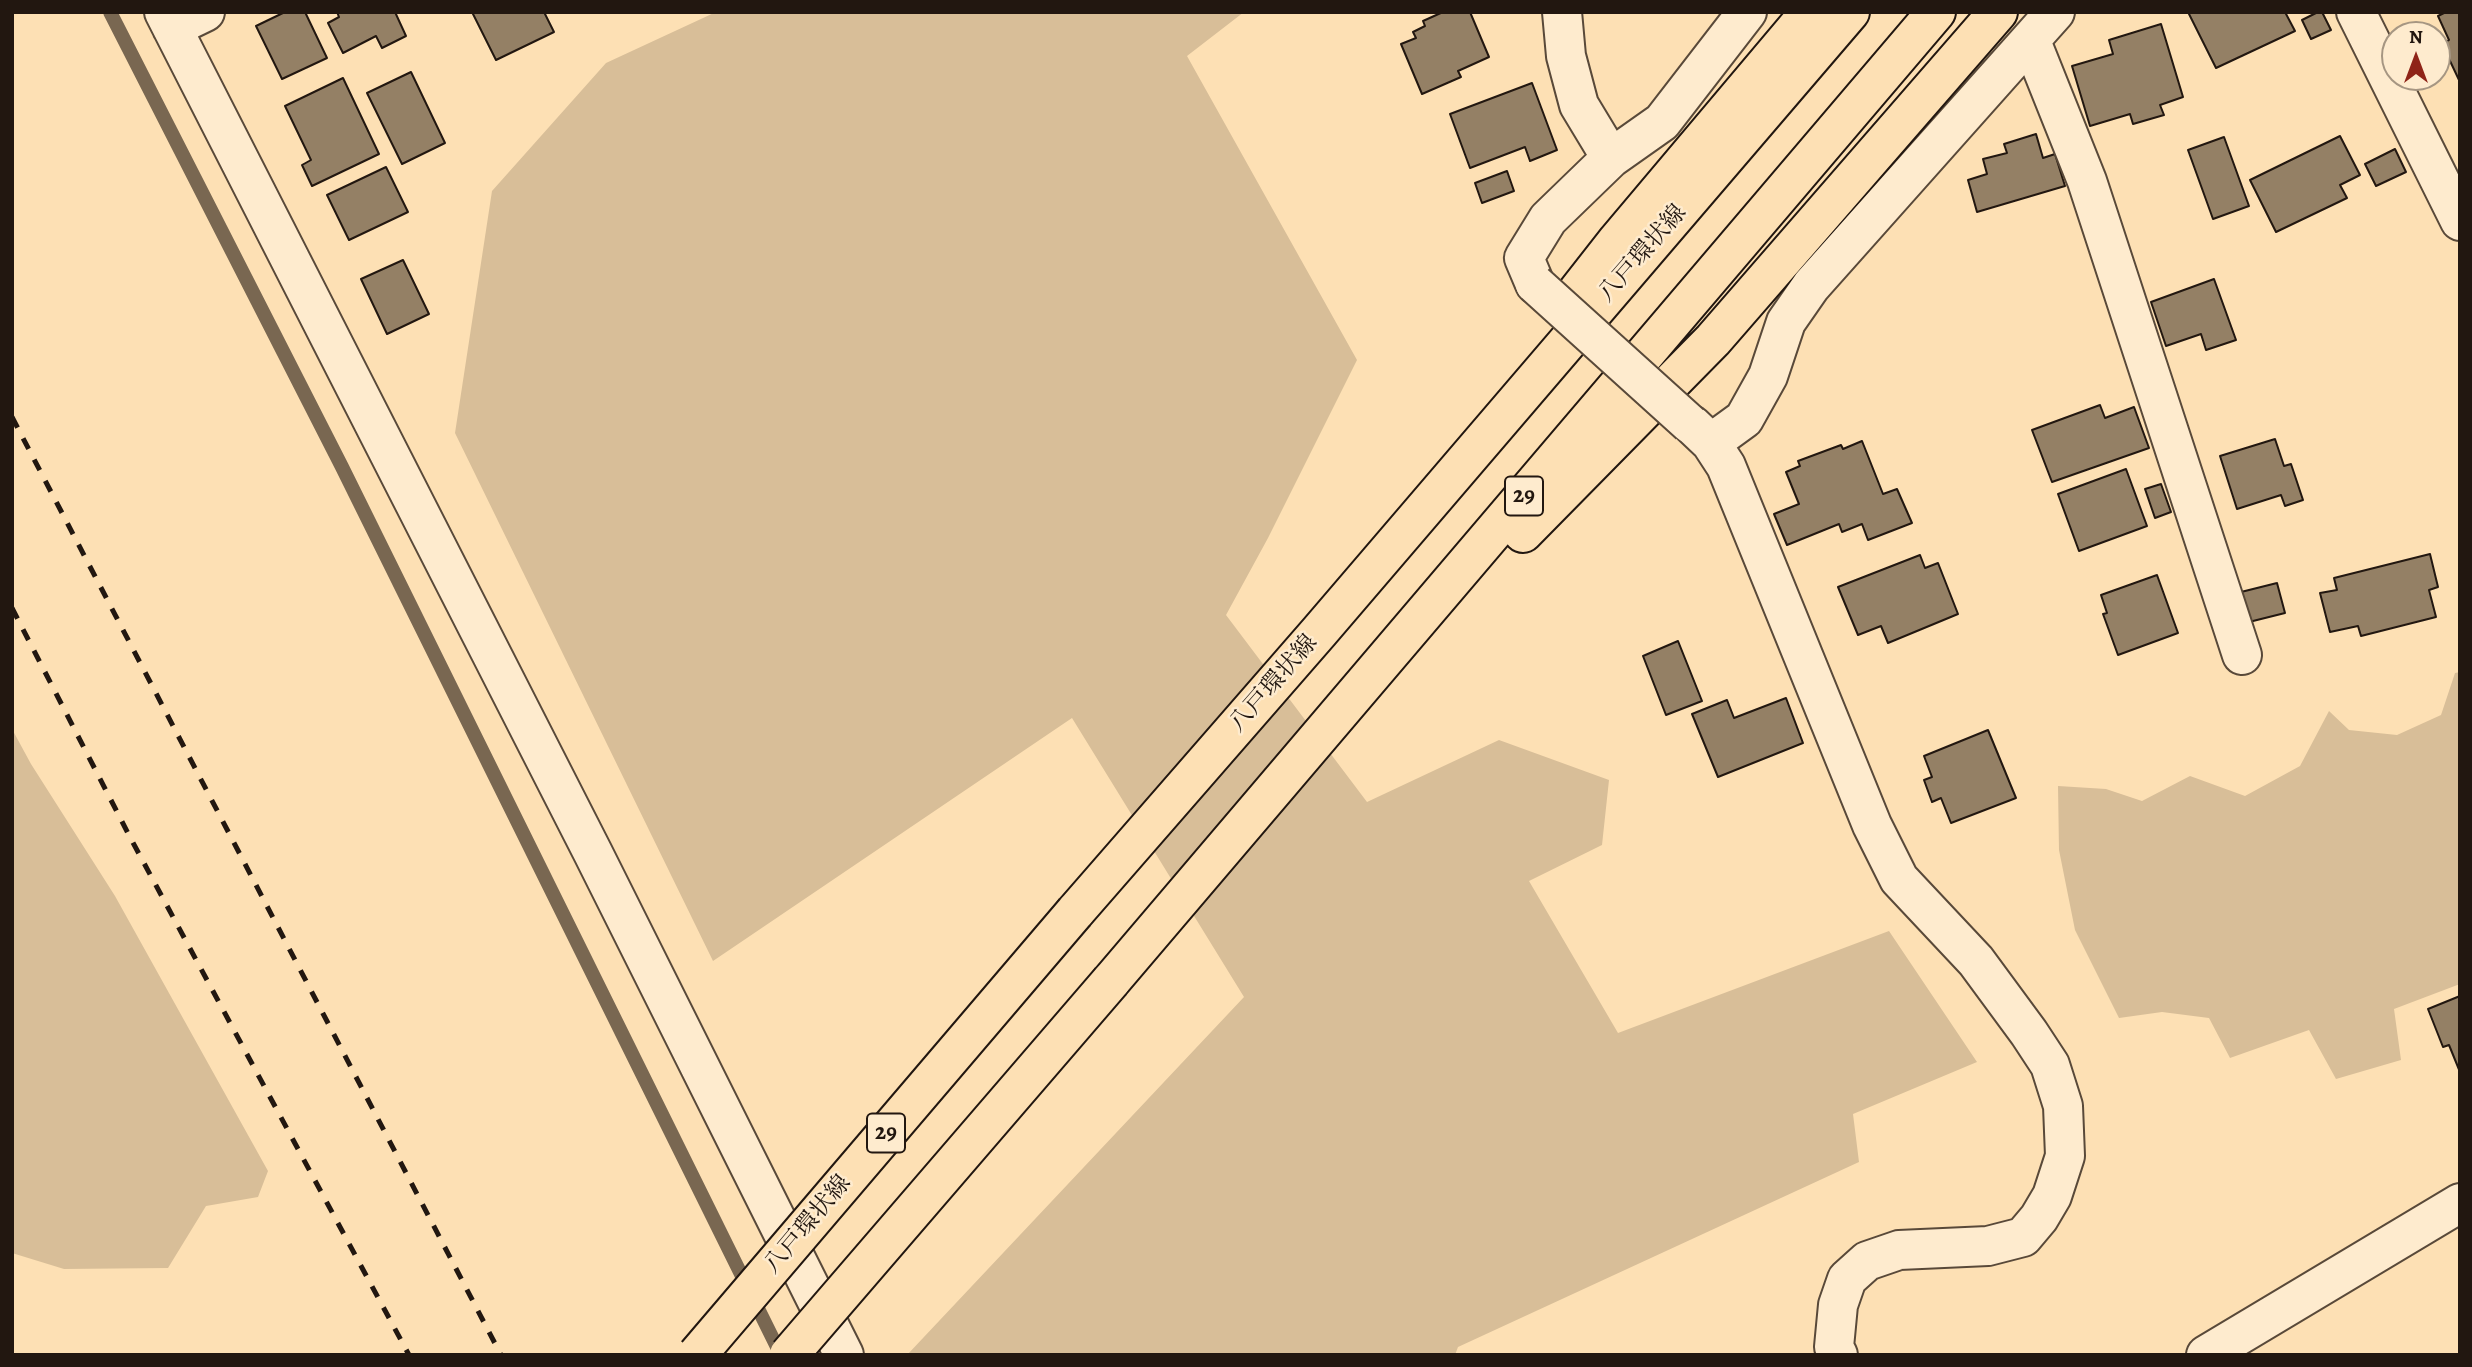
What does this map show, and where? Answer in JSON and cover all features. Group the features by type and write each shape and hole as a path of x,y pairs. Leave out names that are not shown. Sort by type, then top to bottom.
{"main road":[{"name":"29","path":"1319,632 1378,547 1617,241 1810,12"},
{"name":"八戸環状線","path":"697,1355 1850,12"},
{"name":"29","path":"789,1355 1936,12"},
{"name":"29","path":"1307,751 1713,340 1998,12"}],"street":[{"path":"1562,12 1566,56 1579,104 1611,158"},
{"path":"1747,12 1662,122 1611,158 1548,219 1524,258 1535,284 1701,433 1726,466 1872,825 1899,879 1976,961 2029,1033 2050,1065 2063,1106 2065,1156 2052,1196 2023,1237 1988,1246 1899,1251 1867,1261 1847,1279 1838,1305 1834,1347 1838,1355"},
{"path":"1701,433 1744,419 1768,376 1786,321 1811,285 2055,12"},
{"path":"2356,12 2460,221"},
{"path":"181,18 844,1355"},
{"path":"2031,41 2087,181 2242,655"},
{"path":"2206,1355 2460,1203"}],"shaded area":[{"path":"716,12 1244,12 1187,56 1357,360 1268,538 1226,615 1367,802 1499,740 1609,780 1602,845 1529,881 1618,1033 1889,931 1977,1062 1853,1114 1859,1162 1458,1347 1455,1355 907,1355 1244,997 1072,718 713,961 455,433 492,191 606,63"},
{"path":"2460,672 2460,984 2394,1009 2401,1060 2336,1079 2309,1030 2230,1058 2209,1018 2162,1012 2119,1018 2075,930 2059,850 2058,786 2106,789 2142,801 2190,776 2245,796 2300,766 2329,711 2349,730 2397,735 2441,715 2455,673"},
{"path":"12,729 31,764 115,896 268,1171 258,1197 206,1206 168,1268 64,1269 12,1253"}],"building":[{"path":"285,12 305,12 327,58 282,79 256,26"},
{"path":"337,12 395,12 406,36 382,48 376,36 343,53 328,23 339,17"},
{"path":"472,12 544,12 554,32 496,60"},
{"path":"1443,12 1470,12 1489,57 1458,71 1461,77 1422,94 1401,44 1416,38 1413,32 1425,26 1423,21"},
{"path":"2188,12 2285,12 2295,31 2216,68"},
{"path":"2322,12 2331,30 2311,39 2302,20"},
{"path":"2446,12 2460,12 2459,80 2451,63 2451,21 2440,21 2438,16"},
{"path":"2161,24 2183,97 2160,105 2164,115 2133,124 2130,114 2090,126 2072,66 2113,54 2109,40"},
{"path":"411,72 445,143 402,164 367,93"},
{"path":"343,78 379,154 312,186 302,165 311,160 285,106"},
{"path":"1532,83 1557,150 1530,161 1525,147 1470,168 1450,114"},
{"path":"2036,134 2043,158 2055,154 2065,186 1977,212 1968,180 1987,174 1983,159 2007,153 2004,144"},
{"path":"2340,136 2360,175 2340,185 2347,198 2276,232 2250,180"},
{"path":"2224,137 2249,206 2213,219 2188,150"},
{"path":"2395,149 2406,172 2376,186 2365,164"},
{"path":"386,167 408,212 349,240 327,195"},
{"path":"1507,171 1514,191 1482,203 1475,183"},
{"path":"403,260 429,314 387,334 361,279"},
{"path":"2214,279 2236,340 2206,350 2201,334 2166,346 2151,302"},
{"path":"2100,405 2105,418 2134,407 2149,448 2052,482 2032,430"},
{"path":"2275,439 2284,466 2291,464 2303,500 2285,506 2281,495 2237,509 2220,456"},
{"path":"1862,441 1883,494 1897,489 1912,523 1868,540 1862,524 1842,532 1839,524 1787,545 1774,514 1799,504 1786,472 1800,466 1798,461 1841,445 1843,449"},
{"path":"2126,469 2147,526 2079,551 2058,494"},
{"path":"2161,484 2171,512 2155,518 2145,489"},
{"path":"2430,554 2438,587 2429,590 2436,617 2361,636 2358,626 2330,632 2320,593 2337,590 2334,578"},
{"path":"1920,555 1925,568 1938,563 1958,614 1888,643 1881,626 1858,635 1838,587"},
{"path":"2157,575 2178,633 2118,655 2103,614 2107,613 2101,595"},
{"path":"2277,583 2285,613 2249,622 2241,592"},
{"path":"1678,641 1702,701 1666,715 1643,656"},
{"path":"1786,698 1803,743 1718,777 1692,714 1727,700 1734,718"},
{"path":"1988,730 2016,798 1951,823 1941,798 1932,802 1924,780 1932,777 1924,756"},
{"path":"2460,996 2460,1072 2449,1045 2443,1047 2428,1009"}],"waterway":[{"path":"110,12 342,467 781,1355"}],"railway":[{"path":"12,417 501,1355"},
{"path":"12,608 131,839 409,1355"}]}
